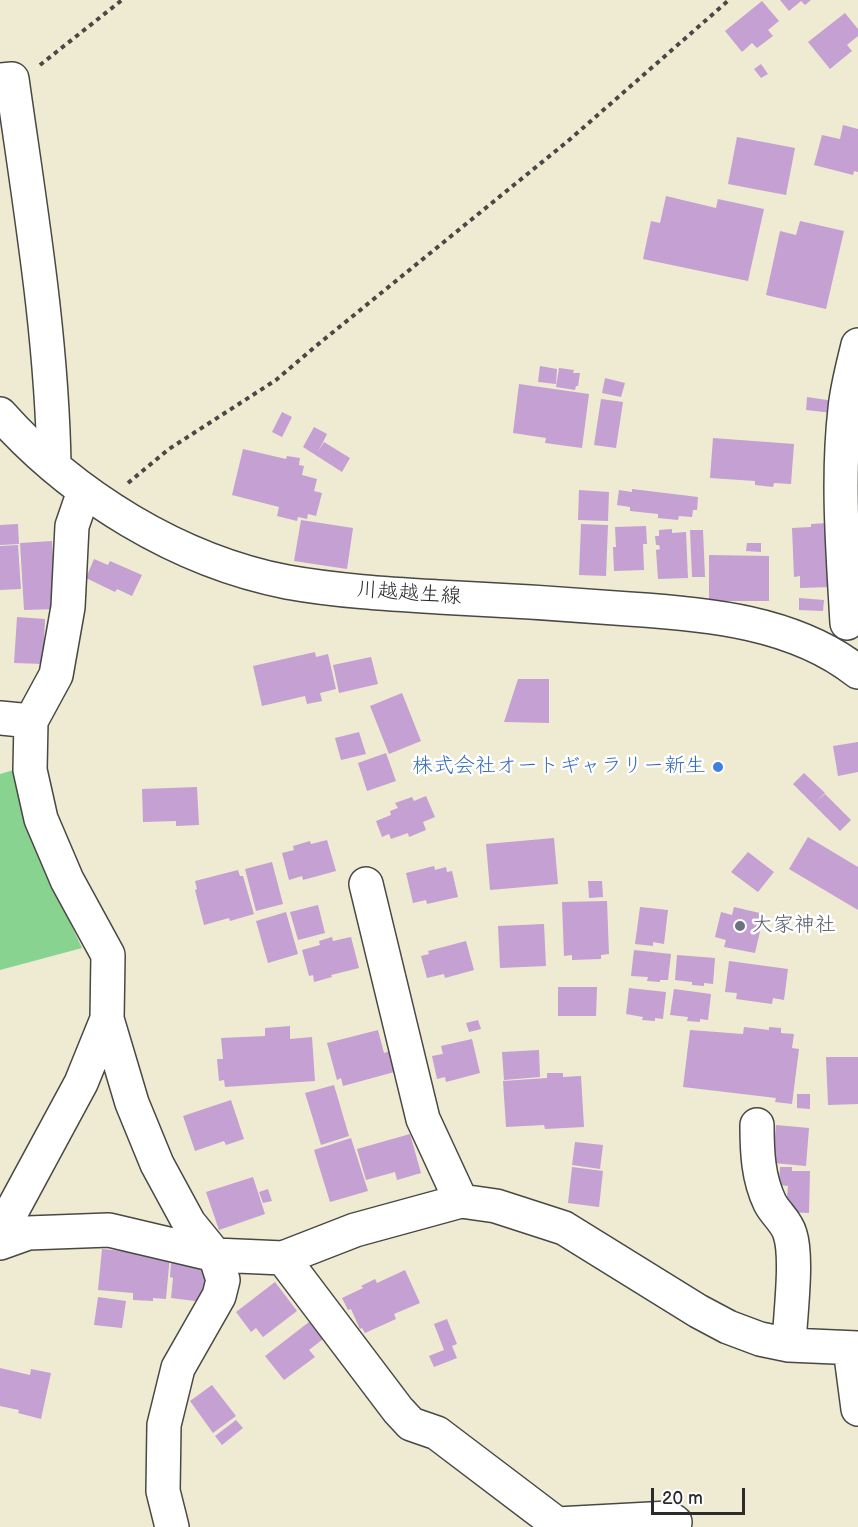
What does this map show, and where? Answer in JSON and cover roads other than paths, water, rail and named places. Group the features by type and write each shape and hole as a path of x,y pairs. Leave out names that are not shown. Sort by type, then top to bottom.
{"street":[{"path":"6,80 39,279 53,407 54,466"},
{"path":"822,650 853,622 843,559 842,451 845,407 858,345"},
{"name":"川越越生線","path":"0,414 54,466 84,490 169,543 240,569 286,581 323,587 578,605 709,617 756,625 822,650 858,672"},
{"path":"84,490 72,526 68,606 56,675 16,720 41,819 67,880 108,955 107,1019 132,1103 157,1164 189,1222 215,1255 223,1280 219,1296 178,1368 164,1425 163,1491 172,1527"},
{"path":"366,884 423,1119 461,1201"},
{"path":"0,1233 81,1083 107,1019"},
{"path":"757,1125 758,1157 762,1179 770,1204 790,1232 794,1255 789,1345"},
{"path":"0,1243 28,1233 109,1230 215,1255 283,1258 355,1230 461,1201 496,1206 564,1228 698,1311 728,1327 760,1339 789,1345 854,1348 858,1409"},
{"path":"283,1258 411,1424 437,1433 557,1524 669,1518 675,1522 674,1527"}],"place":[{"name":"株式会社オートギャラリー新生","path":"718,767"},
{"name":"大家神社","path":"740,926"}]}
